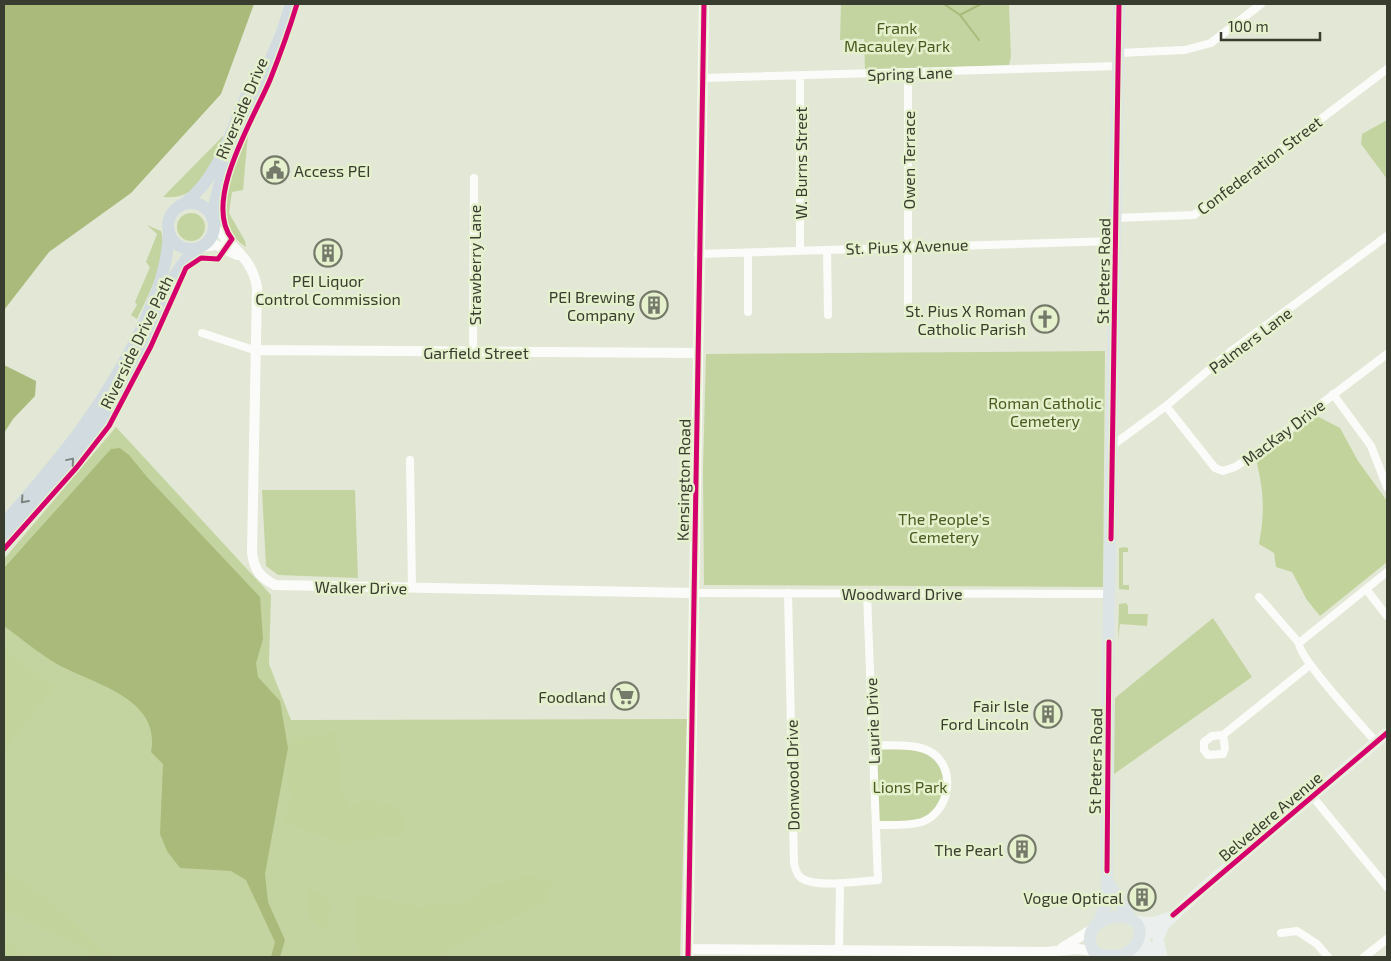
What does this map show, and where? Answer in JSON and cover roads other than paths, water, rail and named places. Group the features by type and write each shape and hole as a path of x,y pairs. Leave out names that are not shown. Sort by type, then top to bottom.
{"highway":[{"name":"Riverside Drive","path":"184,203 201,189 214,171 275,28 282,4"},
{"name":"Riverside Drive","path":"215,225 215,202 221,179 282,32 291,4"},
{"path":"4,523 69,448 101,404 123,366 164,274 169,252 170,218 178,206 184,203 191,202 207,209 215,225 212,238 187,257 177,270 140,354 100,421 76,456 4,537"},
{"path":"169,231 173,240 181,247 191,249 201,247"}],"main road":[{"name":"St Peters Road","path":"1095,926 1106,904 1108,881 1110,594 1119,4"},
{"name":"Belvedere Avenue","path":"1140,938 1167,921 1387,734"},
{"path":"1108,881 1138,927 1140,938 1136,946 1120,955"},
{"path":"1150,957 1140,953 1109,956 1095,954 1090,941 1095,926 1118,917 1151,923 1167,921"},
{"path":"1161,957 1158,939 1167,921"},
{"path":"1140,938 1161,957"}],"street":[{"name":"Kensington Road","path":"688,953 698,254 704,4"},
{"path":"1118,53 1185,50 1211,43 1261,4"},
{"name":"Spring Lane","path":"703,78 1118,66"},
{"name":"Confederation Street","path":"1116,218 1194,214 1387,69"},
{"name":"Owen Terrace","path":"908,73 908,314"},
{"name":"W. Burns Street","path":"800,76 800,250"},
{"name":"Strawberry Lane","path":"473,352 474,178"},
{"path":"215,225 226,241 242,254 250,264 255,276 254,350"},
{"name":"Palmers Lane","path":"1113,445 1166,406 1230,352 1387,236"},
{"name":"St. Pius X Avenue","path":"698,254 1116,241"},
{"path":"201,247 216,245 239,256 250,272 256,297"},
{"path":"827,250 828,315"},
{"path":"748,252 748,312"},
{"name":"Garfield Street","path":"202,333 254,350 698,353"},
{"name":"Walker Drive","path":"254,350 252,552 254,567 262,578 275,585 694,593"},
{"name":"MacKay Drive","path":"1166,406 1215,468 1223,471 1235,467 1255,454 1387,354"},
{"path":"1333,394 1371,446 1387,487"},
{"path":"410,460 412,588"},
{"path":"1299,643 1387,572"},
{"path":"1366,589 1387,616"},
{"name":"Woodward Drive","path":"694,593 1110,594"},
{"name":"Donwood Drive","path":"788,593 794,863 800,876 805,880 840,883 878,880"},
{"name":"Laurie Drive","path":"867,593 878,880"},
{"path":"1259,597 1299,643 1299,649 1310,665 1376,742"},
{"path":"1223,735 1310,665"},
{"path":"872,746 918,748 929,751 943,764 948,786 946,798 941,806 934,815 922,822 876,825"},
{"path":"1312,796 1387,887"},
{"path":"839,950 840,883"},
{"path":"1057,951 1095,926"},
{"path":"1281,933 1297,931 1317,944 1328,957"},
{"path":"1364,957 1387,940"},
{"path":"688,953 839,950 1057,951 1078,949 1095,954"}],"waterway":[{"path":"944,4 960,15 981,4"},
{"path":"960,15 979,40"}],"place":[{"name":"Access PEI","path":"275,170"},
{"name":"PEI Liquor Control Commission","path":"328,253"},
{"name":"PEI Brewing Company","path":"654,305"},
{"name":"St. Pius X Roman Catholic Parish","path":"1045,319"},
{"name":"Foodland","path":"625,696"},
{"name":"Fair Isle Ford Lincoln","path":"1048,714"},
{"name":"The Pearl","path":"1022,849"},
{"name":"Vogue Optical","path":"1142,897"}],"park label":[{"name":"Frank Macauley Park","path":"897,36"},
{"name":"Roman Catholic Cemetery","path":"1045,411"},
{"name":"The People's Cemetery","path":"944,527"},
{"name":"Lions Park","path":"910,786"}]}
